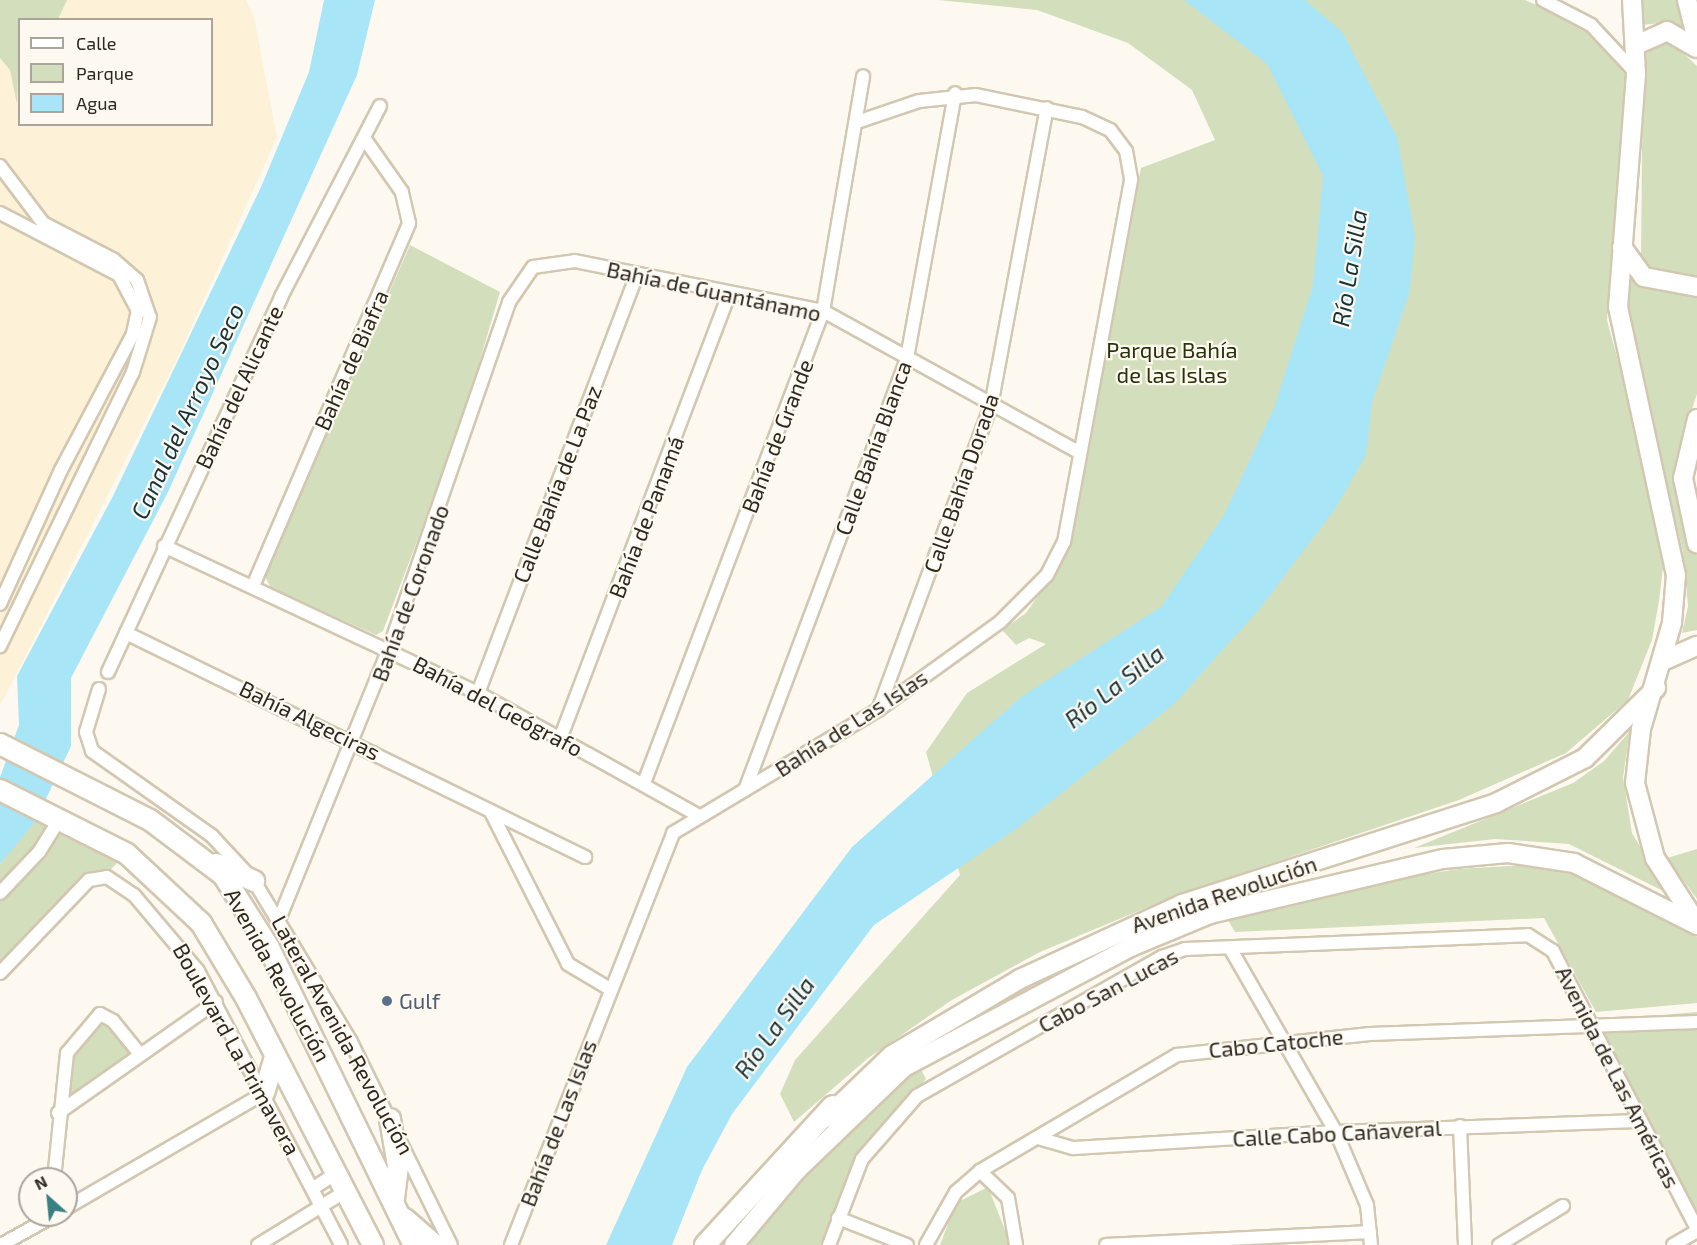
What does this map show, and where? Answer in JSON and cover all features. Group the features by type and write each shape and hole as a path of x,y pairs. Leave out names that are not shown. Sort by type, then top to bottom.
{"main road":[{"path":"1632,0 1636,74 1618,307 1676,575 1665,660 1641,729 1635,783 1655,858 1697,924"},
{"path":"1687,0 1697,40"},
{"path":"1636,45 1667,31 1697,48"},
{"path":"1622,247 1644,277 1697,287"},
{"path":"1697,419 1683,478 1697,544"},
{"path":"1665,660 1697,646"},
{"name":"Avenida Revolución","path":"797,1170 833,1106 920,1038 1116,931 1182,904 1496,803 1569,769 1606,741 1656,688"},
{"name":"Avenida Revolución","path":"0,744 62,778 150,820 205,859 238,895 268,946 414,1245"},
{"name":"Avenida Revolución","path":"0,790 127,854 194,916 214,940 373,1245"},
{"name":"Avenida Revolución","path":"734,1245 797,1170 904,1067 1133,946 1210,914 1443,859 1508,853 1574,863 1697,924"},
{"path":"205,859 254,881"},
{"path":"264,1093 275,1058"},
{"path":"705,1245 763,1177 833,1106"},
{"path":"390,1119 398,1167 398,1209 435,1245"}],"street":[{"path":"1543,0 1578,15 1617,47 1636,74"},
{"path":"1575,0 1578,15"},
{"name":"Bahía de Grande","path":"644,783 823,311 858,122 863,76"},
{"path":"858,122 956,93 1047,108"},
{"name":"Calle Bahía Blanca","path":"745,790 907,358 956,93"},
{"name":"Bahía del Alicante","path":"108,672 280,297 380,106"},
{"name":"Bahía de Las Islas","path":"511,1245 673,832 697,815 745,790 878,710 1000,622 1047,575 1064,542 1078,452 1131,179 1126,151 1110,130 1047,108"},
{"name":"Calle Bahía Dorada","path":"878,710 991,406 1047,108"},
{"name":"Bahía de Biafra","path":"253,586 409,223 402,192 364,138"},
{"path":"0,166 43,223 114,260 137,280 150,317 125,389 0,646"},
{"path":"0,213 119,275 138,310 133,334 61,470 0,604"},
{"name":"Bahía de Guantánamo","path":"533,267 575,261 636,276 823,311 991,406 1078,452"},
{"name":"Bahía de Coronado","path":"280,917 354,740 389,649 509,302 533,267"},
{"name":"Calle Bahía de La Paz","path":"478,693 636,276"},
{"name":"Bahía de Panamá","path":"560,739 729,294"},
{"name":"Bahía del Geógrafo","path":"164,546 389,649 478,693 644,783 697,815"},
{"name":"Bahía Algeciras","path":"126,633 354,740 491,812 585,857"},
{"name":"Lateral Avenida Revolución","path":"99,689 86,732 92,751 212,836 254,881 280,917 390,1119 451,1245"},
{"path":"491,812 568,964 610,989"},
{"path":"0,893 39,852 59,820"},
{"name":"Boulevard La Primavera","path":"0,973 89,880 107,877 158,917 216,1002 315,1187 341,1245"},
{"name":"Cabo San Lucas","path":"829,1245 862,1159 925,1090 1162,957 1185,949 1528,935"},
{"name":"Avenida de Las Américas","path":"1528,935 1553,951 1638,1121 1697,1230"},
{"path":"1106,1245 1370,1239 1367,1205 1336,1132 1286,1039 1230,948"},
{"path":"58,1113 138,1052 216,1002"},
{"path":"55,1167 64,1059 93,1018 100,1014 113,1021 138,1052"},
{"name":"Cabo Catoche","path":"927,1245 956,1192 980,1171 1178,1055 1286,1039 1589,1023 1697,1022"},
{"path":"78,1201 264,1093"},
{"name":"Calle Cabo Cañaveral","path":"1038,1138 1074,1149 1336,1132 1638,1121"},
{"path":"1460,1126 1465,1245"},
{"path":"980,1171 1008,1198 1016,1245"},
{"path":"315,1187 335,1174"},
{"path":"258,1245 346,1191"},
{"path":"1499,1245 1563,1206"},
{"path":"838,1218 907,1245"},
{"path":"1,1245 33,1227"},
{"path":"1673,1245 1697,1230"}],"shaded area":[{"path":"0,0 246,0 254,17 277,137 178,357 0,706"}],"green space":[{"path":"0,0 67,0 58,18 18,18 17,104 10,70 0,58"},
{"name":"Parque Bahía de las Islas","path":"938,0 1525,0 1587,27 1626,76 1607,320 1651,483 1664,560 1659,601 1652,640 1628,700 1566,753 1459,800 1177,895 1040,952 952,1000 867,1059 794,1122 780,1094 795,1060 960,875 926,752 967,693 1046,644 1029,638 1016,645 1002,630 1026,613 1064,559 1141,168 1215,140 1192,90 1128,43 1037,10"},
{"path":"1639,0 1678,0 1686,30 1662,23 1641,25"},
{"path":"1655,40 1669,40 1697,66 1697,276 1652,269 1641,257 1643,51"},
{"path":"410,245 500,292 461,425 383,631 376,635 271,588 265,577"},
{"path":"1631,276 1640,283 1697,296 1697,394 1679,448 1676,489 1697,556 1697,630 1682,633 1688,606 1683,552 1638,361 1629,307"},
{"path":"1630,731 1623,777 1632,833 1669,894 1569,844 1495,839 1414,848 1573,783 1604,761"},
{"path":"41,811 127,854 0,973 0,864"},
{"path":"1697,849 1697,899 1667,858"},
{"path":"1528,865 1566,869 1697,937 1697,1003 1596,1012 1544,918 1235,932 1224,913 1334,889 1458,869"},
{"path":"1697,1012 1697,1222 1591,1021"},
{"path":"100,1014 138,1052 58,1113 64,1059"},
{"path":"914,1056 926,1079 856,1163 827,1245 735,1245"},
{"path":"988,1187 1011,1245 940,1245 956,1203"}],"water":[{"name":"Canal del Arroyo Seco","path":"324,0 375,0 357,75 168,492 71,678 71,746 35,822 0,864 0,777 19,725 17,676 113,496 261,187 309,72"},
{"name":"Río La Silla","path":"1184,0 1305,0 1342,32 1397,137 1415,237 1409,294 1372,402 1366,455 1335,509 1261,607 1174,704 1016,829 874,925 732,1114 702,1170 672,1245 606,1245 687,1067 852,847 1021,697 1161,607 1224,515 1274,408 1313,285 1323,176 1267,64"}],"place":[{"name":"Gulf","path":"387,1001"}]}
